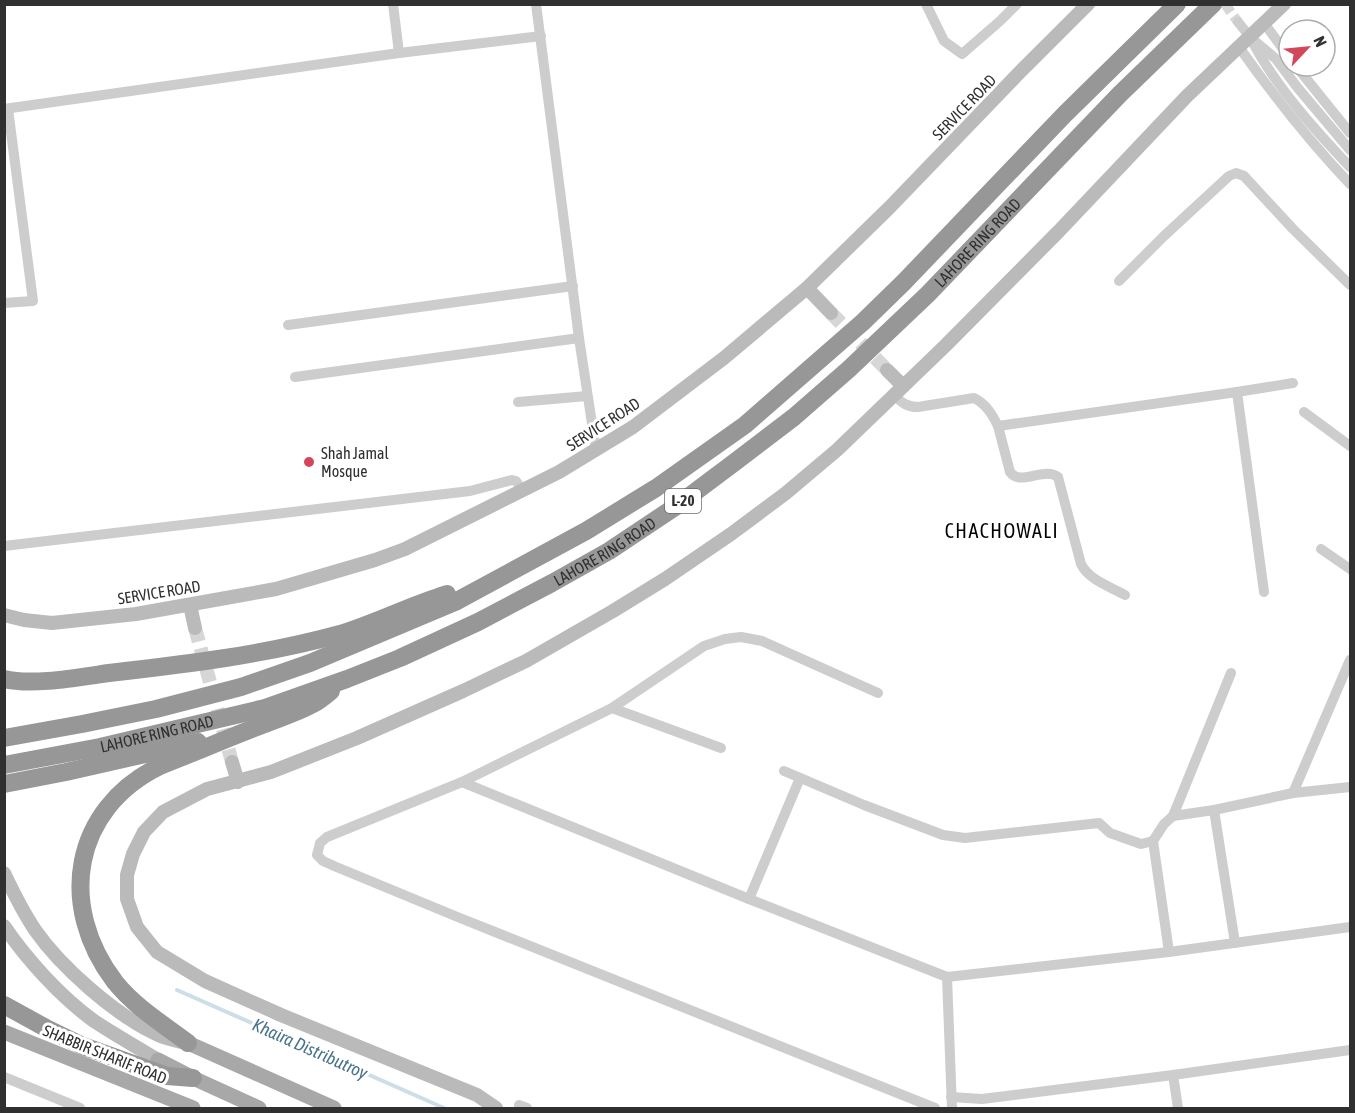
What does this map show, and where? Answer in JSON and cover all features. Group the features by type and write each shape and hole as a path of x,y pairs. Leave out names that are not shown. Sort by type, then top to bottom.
{"highway":[{"name":"LAHORE RING ROAD","path":"4,738 156,709 241,687 310,663 455,602 586,531 656,488 745,425 841,342 904,282 1065,114 1177,4"},
{"name":"LAHORE RING ROAD","path":"8,774 100,747 265,708 347,679 400,658 478,622 609,550 666,513 752,449 794,417 849,369 928,294 1120,94 1214,4"},
{"path":"4,679 29,681 67,679 274,651 342,633 431,599 500,579"},
{"path":"188,1044 162,1022 145,1012 117,984 94,946 82,908 80,885 81,867 91,834 100,818 120,794 160,766 314,704 347,679"},
{"path":"8,774 105,763 186,744 224,739"},
{"path":"4,997 102,1044 158,1060"},
{"path":"4,1005 84,1046 167,1076 193,1078"}],"main road":[{"name":"SHABBIR SHARIF ROAD","path":"4,1032 193,1108"},
{"path":"188,1044 334,1108"},
{"path":"158,1060 260,1108"}],"street":[{"path":"393,4 399,53"},
{"path":"536,4 579,338 596,450"},
{"path":"926,4 944,41 962,54 1017,4"},
{"name":"SERVICE ROAD","path":"4,615 52,623 136,614 276,589 375,560 413,545 559,472 633,427 724,358 807,288 891,207 1088,4"},
{"path":"496,1108 477,1095 281,1015 205,981 157,952 137,927 127,899 127,875 133,854 144,832 163,812 207,789 271,772 357,738 454,696 526,661 665,579 731,534 822,464 1059,231 1187,96 1284,4"},
{"path":"1238,22 1250,37 1264,63 1290,97 1350,167"},
{"path":"1264,23 1277,41"},
{"path":"4,303 33,301 6,109 399,53 541,36"},
{"path":"1250,37 1276,59 1350,150"},
{"path":"1239,47 1301,130 1350,184"},
{"path":"1306,78 1350,133"},
{"path":"1119,281 1164,236 1229,176 1236,173 1244,176 1293,229 1350,285"},
{"path":"288,326 573,286"},
{"path":"807,288 831,313"},
{"path":"295,377 579,338"},
{"path":"887,370 899,390 901,402 909,407 974,398 982,402 998,426 1013,476 1019,478 1048,473 1058,477 1084,572 1125,595"},
{"path":"998,426 1293,383"},
{"path":"1237,392 1264,592"},
{"path":"518,402 587,396"},
{"path":"1304,412 1350,446"},
{"path":"4,546 470,491 512,480 523,491"},
{"path":"1321,549 1350,569"},
{"path":"190,605 195,628"},
{"path":"878,693 762,641 741,637 725,639 704,646 612,708 462,782 327,837 321,843 317,855 334,867 935,1108"},
{"path":"1293,793 1350,660"},
{"path":"1168,952 1153,841 1164,824 1173,816 1231,673"},
{"path":"612,708 721,748"},
{"path":"232,762 238,782"},
{"path":"784,771 943,835 965,838 1099,823 1110,833 1141,844 1153,841"},
{"path":"749,899 800,778"},
{"path":"462,782 947,977 1168,952 1350,927"},
{"path":"1173,816 1214,810 1293,793 1350,787"},
{"path":"1214,810 1235,943"},
{"path":"4,873 36,931 89,987 120,1012 157,1035 188,1044"},
{"path":"4,926 39,971 60,991 93,1019 158,1060"},
{"path":"947,977 952,1103 1173,1076 1350,1050"},
{"path":"1173,1076 1178,1108"},
{"path":"4,1077 81,1108"}],"waterway":[{"name":"Khaira Distributroy","path":"177,990 444,1108"}],"tunnel":[{"path":"1225,4 1238,22"},
{"path":"831,313 887,370"},
{"path":"195,628 232,762"}],"place":[{"name":"Shah Jamal Mosque","path":"309,462"}],"district":[{"name":"CHACHOWALI","path":"1002,531"}]}
